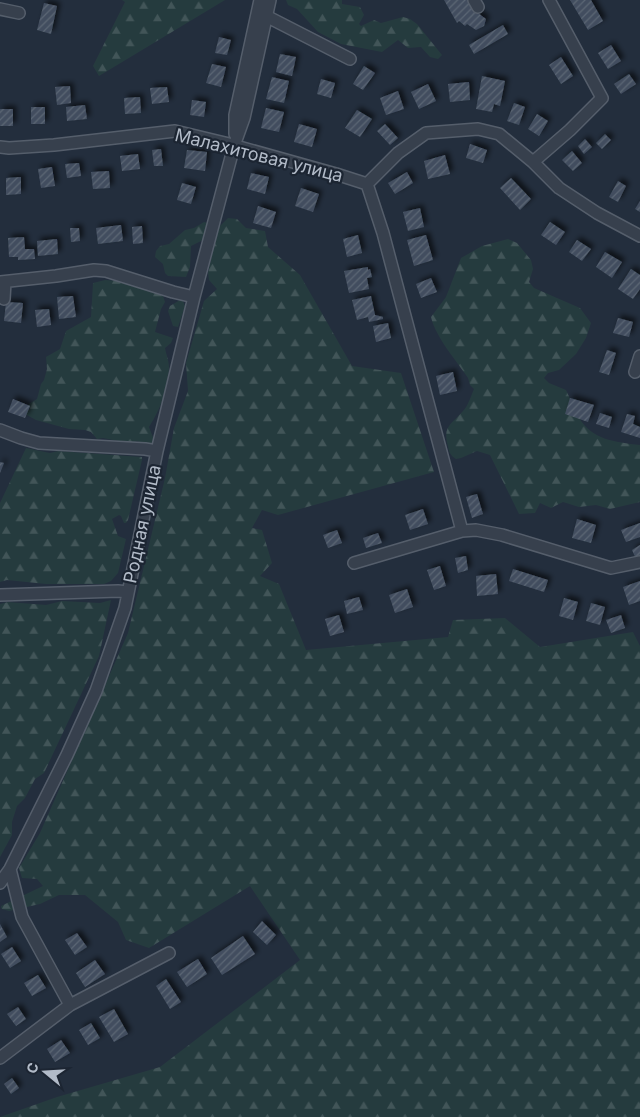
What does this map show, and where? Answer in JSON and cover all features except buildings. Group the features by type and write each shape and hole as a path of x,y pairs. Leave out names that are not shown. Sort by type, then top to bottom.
{"street":[{"name":"Родная улица","path":"234,146 235,115 260,0"},
{"name":"Родная улица","path":"0,883 10,869 67,755 96,691 125,608 157,451 194,297 234,146 244,118 270,0"},
{"path":"533,162 570,130 602,98 548,0"},
{"path":"0,9 19,13"},
{"path":"266,16 350,58"},
{"path":"462,531 382,233 367,184 398,153 426,133 478,129 499,134 533,162 559,188 597,213 640,236"},
{"name":"Малахитовая улица","path":"0,147 54,145 175,131 367,184"},
{"path":"4,299 2,282 94,270 106,271 194,297"},
{"path":"635,372 640,356"},
{"path":"0,430 39,443 157,451"},
{"path":"354,563 462,531 476,530 502,535 611,568 640,562"},
{"path":"0,595 128,592"},
{"path":"10,869 22,917 70,1005"},
{"path":"0,1058 70,1005 169,953"}],"green space":[{"path":"122,0 225,0 99,76 93,66 125,2"},
{"path":"286,0 342,0 342,4 360,7 364,15 359,24 361,26 374,20 381,23 403,17 410,19 417,24 442,55 438,59 430,57 421,47 408,48 398,40 382,52 341,44 318,32 297,9 288,5"},
{"path":"228,218 237,219 246,228 265,231 268,247 300,275 352,366 401,373 434,472 278,515 262,510 252,528 262,530 272,563 260,576 279,584 306,650 448,637 453,620 505,618 540,647 633,632 640,646 640,1117 0,1117 57,1097 160,1067 300,960 250,886 149,948 126,940 118,922 85,895 59,895 40,904 9,911 1,908 1,906 43,886 37,879 22,878 19,868 40,833 128,633 165,478 174,428 188,391 186,363 204,301 217,289 209,280 208,273 218,228"},
{"path":"204,222 207,223 208,229 203,240 191,246 190,267 186,277 168,276 165,273 163,264 155,257 156,251 160,246 169,244 185,230 194,228"},
{"path":"508,239 517,243 531,260 533,269 529,282 534,288 580,308 591,323 586,338 576,354 559,370 548,373 544,378 549,383 566,390 583,424 597,435 613,441 640,445 640,502 610,509 596,505 579,507 563,502 551,508 540,503 535,513 519,514 490,455 477,451 456,459 450,453 446,439 447,430 465,409 474,389 437,333 431,317 446,297 461,258 482,246"},
{"path":"105,280 120,281 133,287 141,287 163,296 165,302 161,309 155,332 173,338 171,343 165,348 169,375 166,391 149,427 154,440 149,446 137,441 132,444 103,438 97,439 91,432 69,429 36,420 25,414 27,405 37,399 44,380 47,369 46,357 60,349 66,331 91,317 93,283"},
{"path":"180,300 183,301 185,306 178,327 173,326 168,311 170,306"},
{"path":"26,448 50,453 58,451 142,457 128,520 124,523 119,515 112,519 118,536 126,539 118,573 111,581 104,584 46,584 7,580 0,582 0,503"},
{"path":"111,600 99,656 44,773 35,779 25,798 17,806 12,822 12,835 0,857 0,604 8,602 46,605 62,601 100,603"}]}
